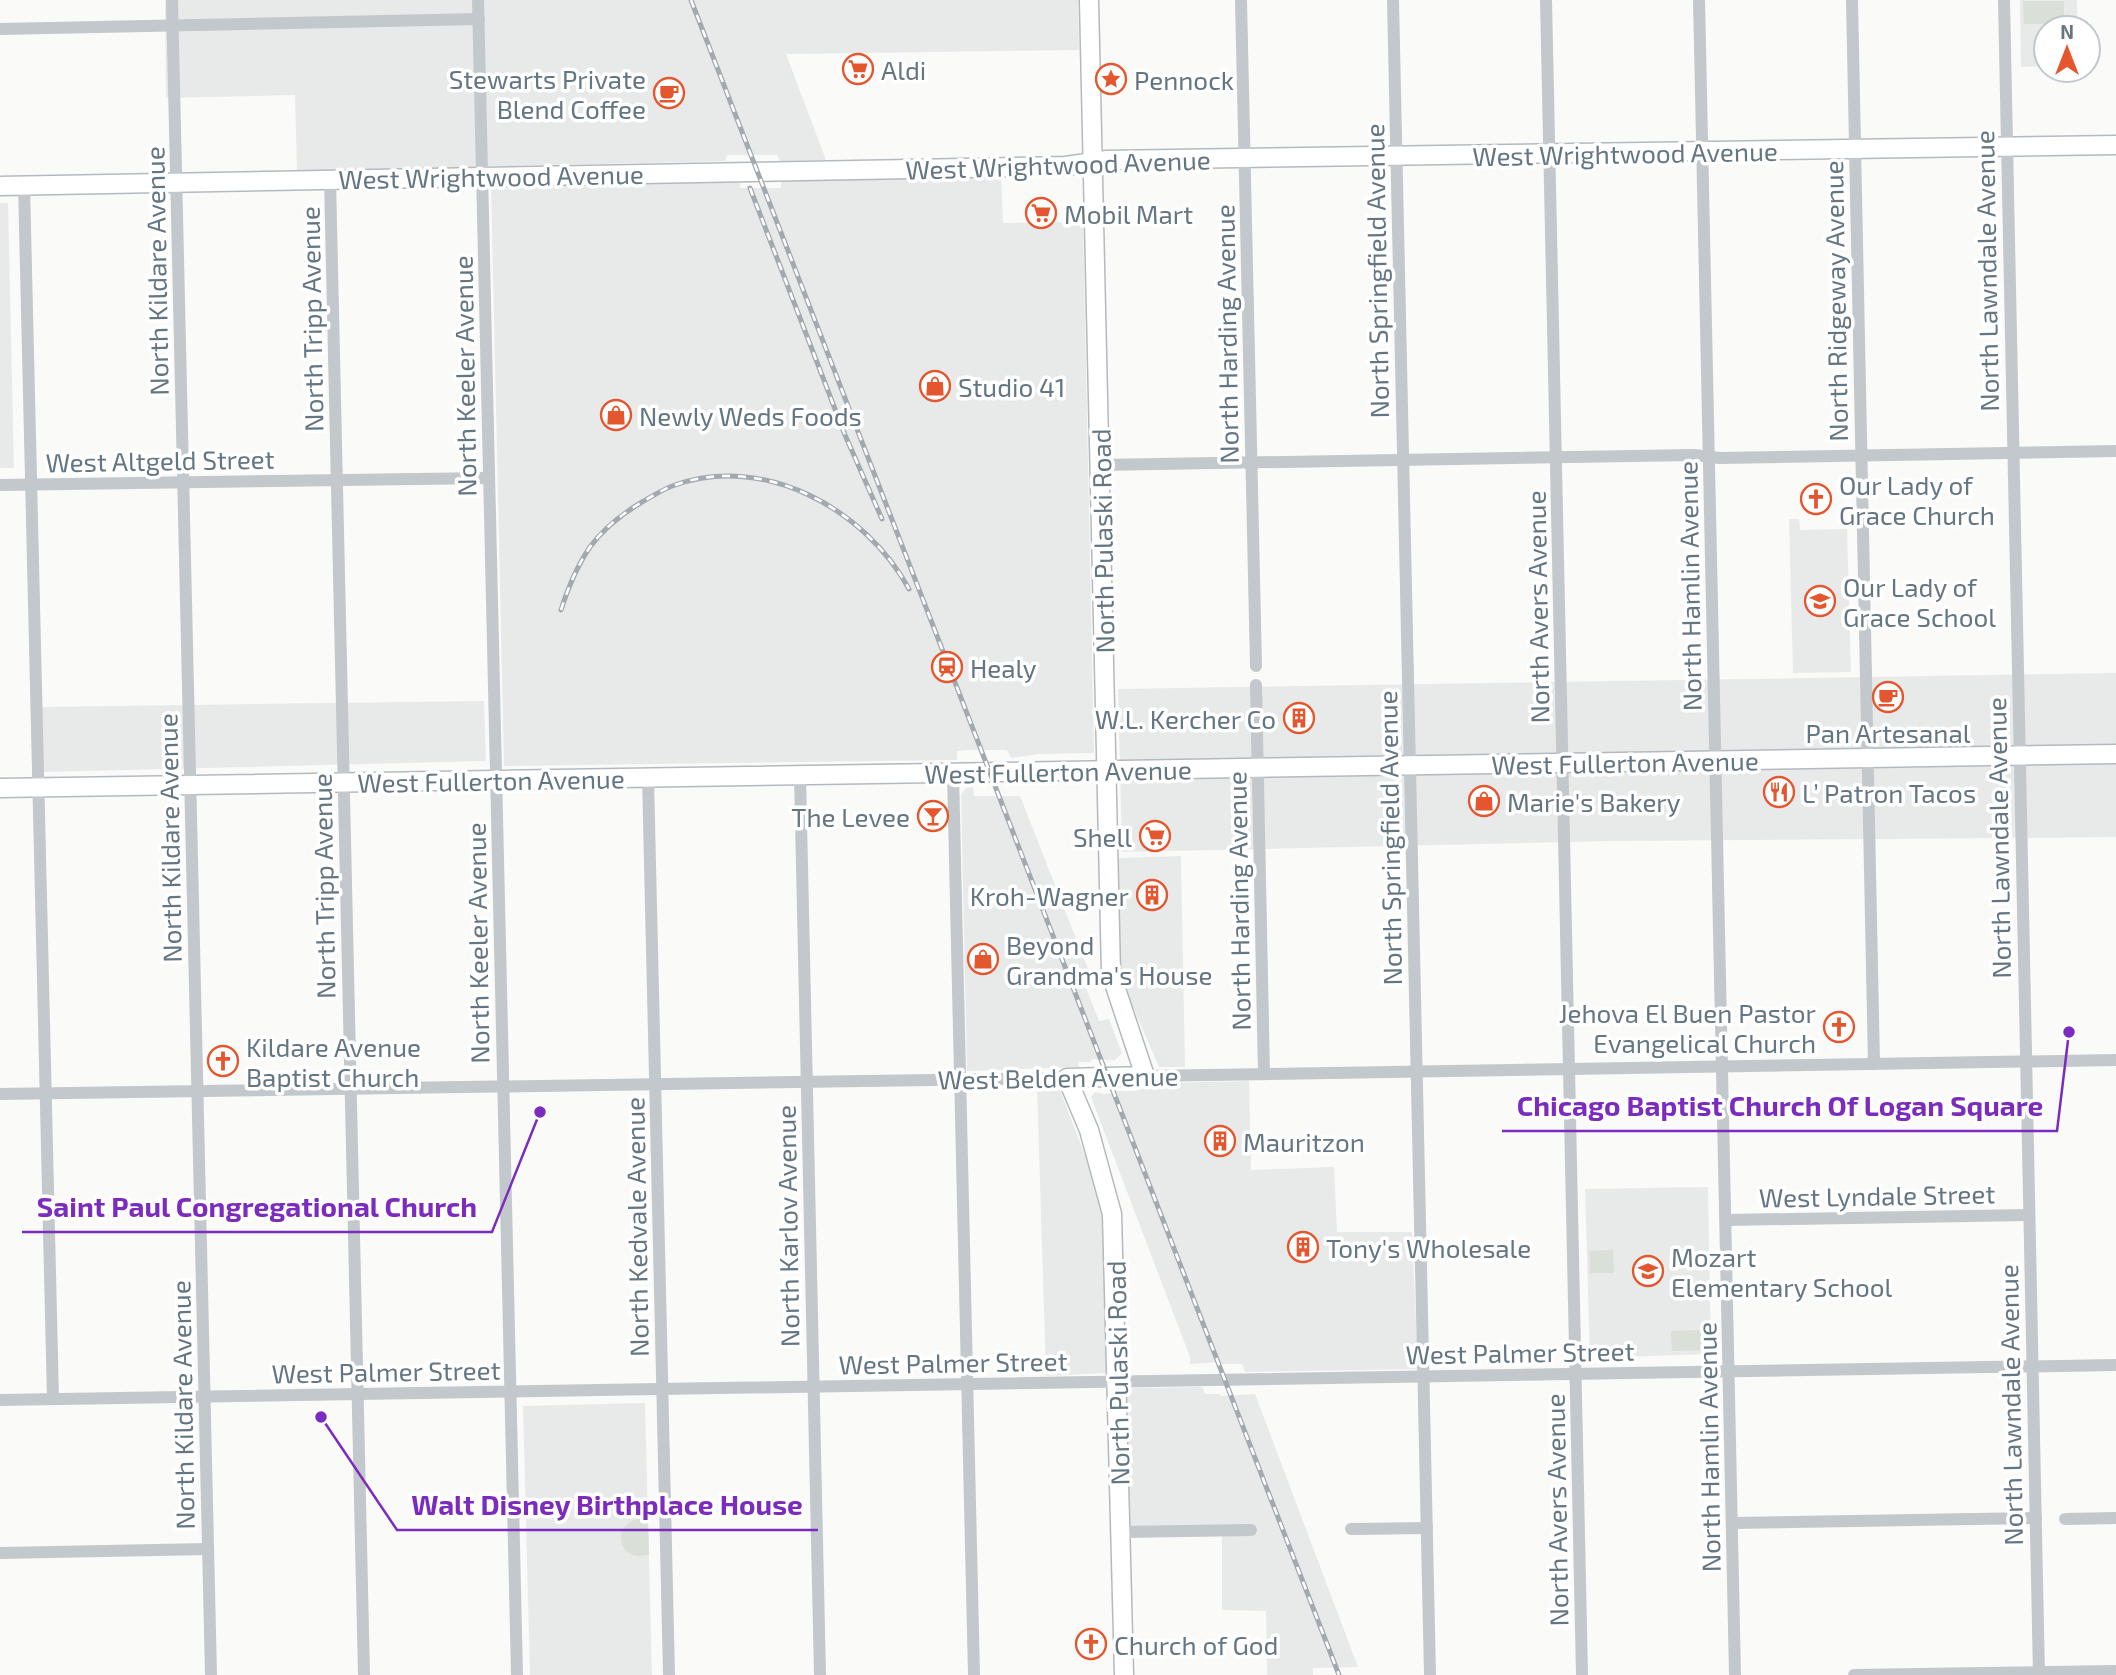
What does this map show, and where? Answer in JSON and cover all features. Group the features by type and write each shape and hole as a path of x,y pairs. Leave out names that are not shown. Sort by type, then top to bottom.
{"main road":[{"name":"North Pulaski Road","path":"1089,0 1111,974 1145,1076"},
{"name":"West Wrightwood Avenue","path":"0,186 1078,166 1107,160 2116,145"},
{"name":"West Fullerton Avenue","path":"0,788 2116,754"},
{"name":"West Belden Avenue","path":"1067,1078 1145,1076"},
{"name":"North Pulaski Road","path":"1067,1078 1089,1130 1112,1214 1124,1675"}],"street":[{"name":"North Kildare Avenue","path":"172,0 211,1675"},
{"name":"North Keeler Avenue","path":"478,0 517,1675"},
{"name":"North Harding Avenue","path":"1241,0 1256,667"},
{"name":"North Springfield Avenue","path":"1393,0 1430,1675"},
{"name":"North Avers Avenue","path":"1546,0 1582,1675"},
{"name":"North Hamlin Avenue","path":"1699,0 1735,1675"},
{"name":"North Ridgeway Avenue","path":"1852,0 1874,1064"},
{"name":"North Lawndale Avenue","path":"2004,0 2039,1674"},
{"path":"0,29 478,19"},
{"name":"North Tripp Avenue","path":"330,180 364,1675"},
{"path":"24,185 53,1399"},
{"path":"1100,465 2116,451"},
{"name":"West Altgeld Street","path":"0,485 489,478"},
{"name":"North Harding Avenue","path":"1256,685 1264,1074"},
{"path":"953,773 974,1675"},
{"name":"North Karlov Avenue","path":"800,776 820,1675"},
{"name":"North Kedvale Avenue","path":"649,778 669,1675"},
{"name":"West Belden Avenue","path":"1145,1076 2116,1060"},
{"name":"West Belden Avenue","path":"0,1094 1067,1078"},
{"name":"West Lyndale Street","path":"1726,1220 2029,1215"},
{"name":"West Palmer Street","path":"0,1400 2116,1365"},
{"path":"1732,1523 2036,1518"},
{"path":"2065,1519 2116,1518"},
{"path":"1351,1529 1427,1528"},
{"path":"1120,1532 1251,1530"},
{"path":"0,1553 208,1549"},
{"path":"1854,1675 2116,1671"}],"shaded area":[{"path":"165,0 1078,0 1079,50 786,54 826,160 780,161 777,155 727,155 725,161 297,171 295,95 166,98"},
{"path":"2020,0 2077,0 2078,14 2032,14 2032,67 2021,67"},
{"path":"2023,1 2064,1 2064,14 2032,14 2032,24 2024,24"},
{"path":"1001,177 1003,223 1083,222 1094,753 1039,754 1011,758 1007,750 972,750 957,751 957,760 504,766 491,185 740,182 740,188 781,188 781,181"},
{"path":"0,203 8,203 14,468 0,468"},
{"name":"Our Lady of Grace School","path":"1789,519 1799,519 1800,530 1847,529 1851,672 1793,673"},
{"path":"2116,673 2116,837 1615,841 1122,852 1118,689"},
{"path":"484,701 486,761 43,772 42,707"},
{"path":"973,787 974,796 1020,796 1094,984 1086,988 1099,1021 1109,1019 1122,1053 1115,1060 1094,1059 1091,1062 1078,1062 1079,1067 967,1071 961,794 966,788"},
{"path":"1181,856 1185,1067 1159,1067 1120,977 1119,858"},
{"path":"1249,1081 1251,1170 1334,1167 1337,1232 1412,1232 1418,1369 1245,1372 1242,1364 1190,1364 1190,1357 1091,1097 1095,1092 1104,1094 1137,1091 1136,1086 1163,1083"},
{"path":"1058,1085 1104,1205 1107,1373 1046,1376 1037,1086"},
{"name":"Mozart Elementary School","path":"1708,1187 1711,1354 1590,1358 1585,1189"},
{"path":"1613,1250 1614,1273 1590,1273 1589,1251"},
{"path":"1705,1330 1706,1350 1672,1351 1671,1331"},
{"path":"1202,1387 1205,1394 1255,1394 1358,1667 1313,1668 1313,1675 1267,1675 1266,1611 1222,1610 1222,1535 1127,1538 1127,1388"},
{"path":"645,1403 652,1675 530,1675 523,1406"},
{"path":"638,1519 648,1522 649,1554 639,1556 625,1550 621,1536 629,1523"}],"railway":[{"path":"691,0 1339,1675"},
{"path":"750,188 845,435 882,519"},
{"path":"561,610 581,562 595,540 607,528 627,511 662,491 709,477 743,477 777,483 810,495 840,513 867,535 890,561 909,589"}],"place":[{"name":"Aldi","path":"858,69"},
{"name":"Pennock","path":"1111,79"},
{"name":"Stewarts Private Blend Coffee","path":"669,93"},
{"name":"Mobil Mart","path":"1041,213"},
{"name":"Studio 41","path":"935,386"},
{"name":"Newly Weds Foods","path":"616,415"},
{"name":"Our Lady of Grace Church","path":"1816,499"},
{"name":"Our Lady of Grace School","path":"1820,601"},
{"name":"Healy","path":"947,667"},
{"name":"Pan Artesanal","path":"1888,697"},
{"name":"W.L. Kercher Co","path":"1299,718"},
{"name":"L’ Patron Tacos","path":"1779,792"},
{"name":"Marie's Bakery","path":"1484,801"},
{"name":"The Levee","path":"933,816"},
{"name":"Shell","path":"1155,836"},
{"name":"Kroh-Wagner","path":"1152,895"},
{"name":"Beyond Grandma's House","path":"983,959"},
{"name":"Jehova El Buen Pastor Evangelical Church","path":"1839,1027"},
{"name":"Chicago Baptist Church Of Logan Square","path":"2069,1032"},
{"name":"Kildare Avenue Baptist Church","path":"223,1061"},
{"name":"Saint Paul Congregational Church","path":"540,1112"},
{"name":"Mauritzon","path":"1220,1141"},
{"name":"Tony's Wholesale","path":"1303,1247"},
{"name":"Mozart Elementary School","path":"1648,1271"},
{"name":"Walt Disney Birthplace House","path":"321,1417"},
{"name":"Church of God","path":"1091,1644"}]}
